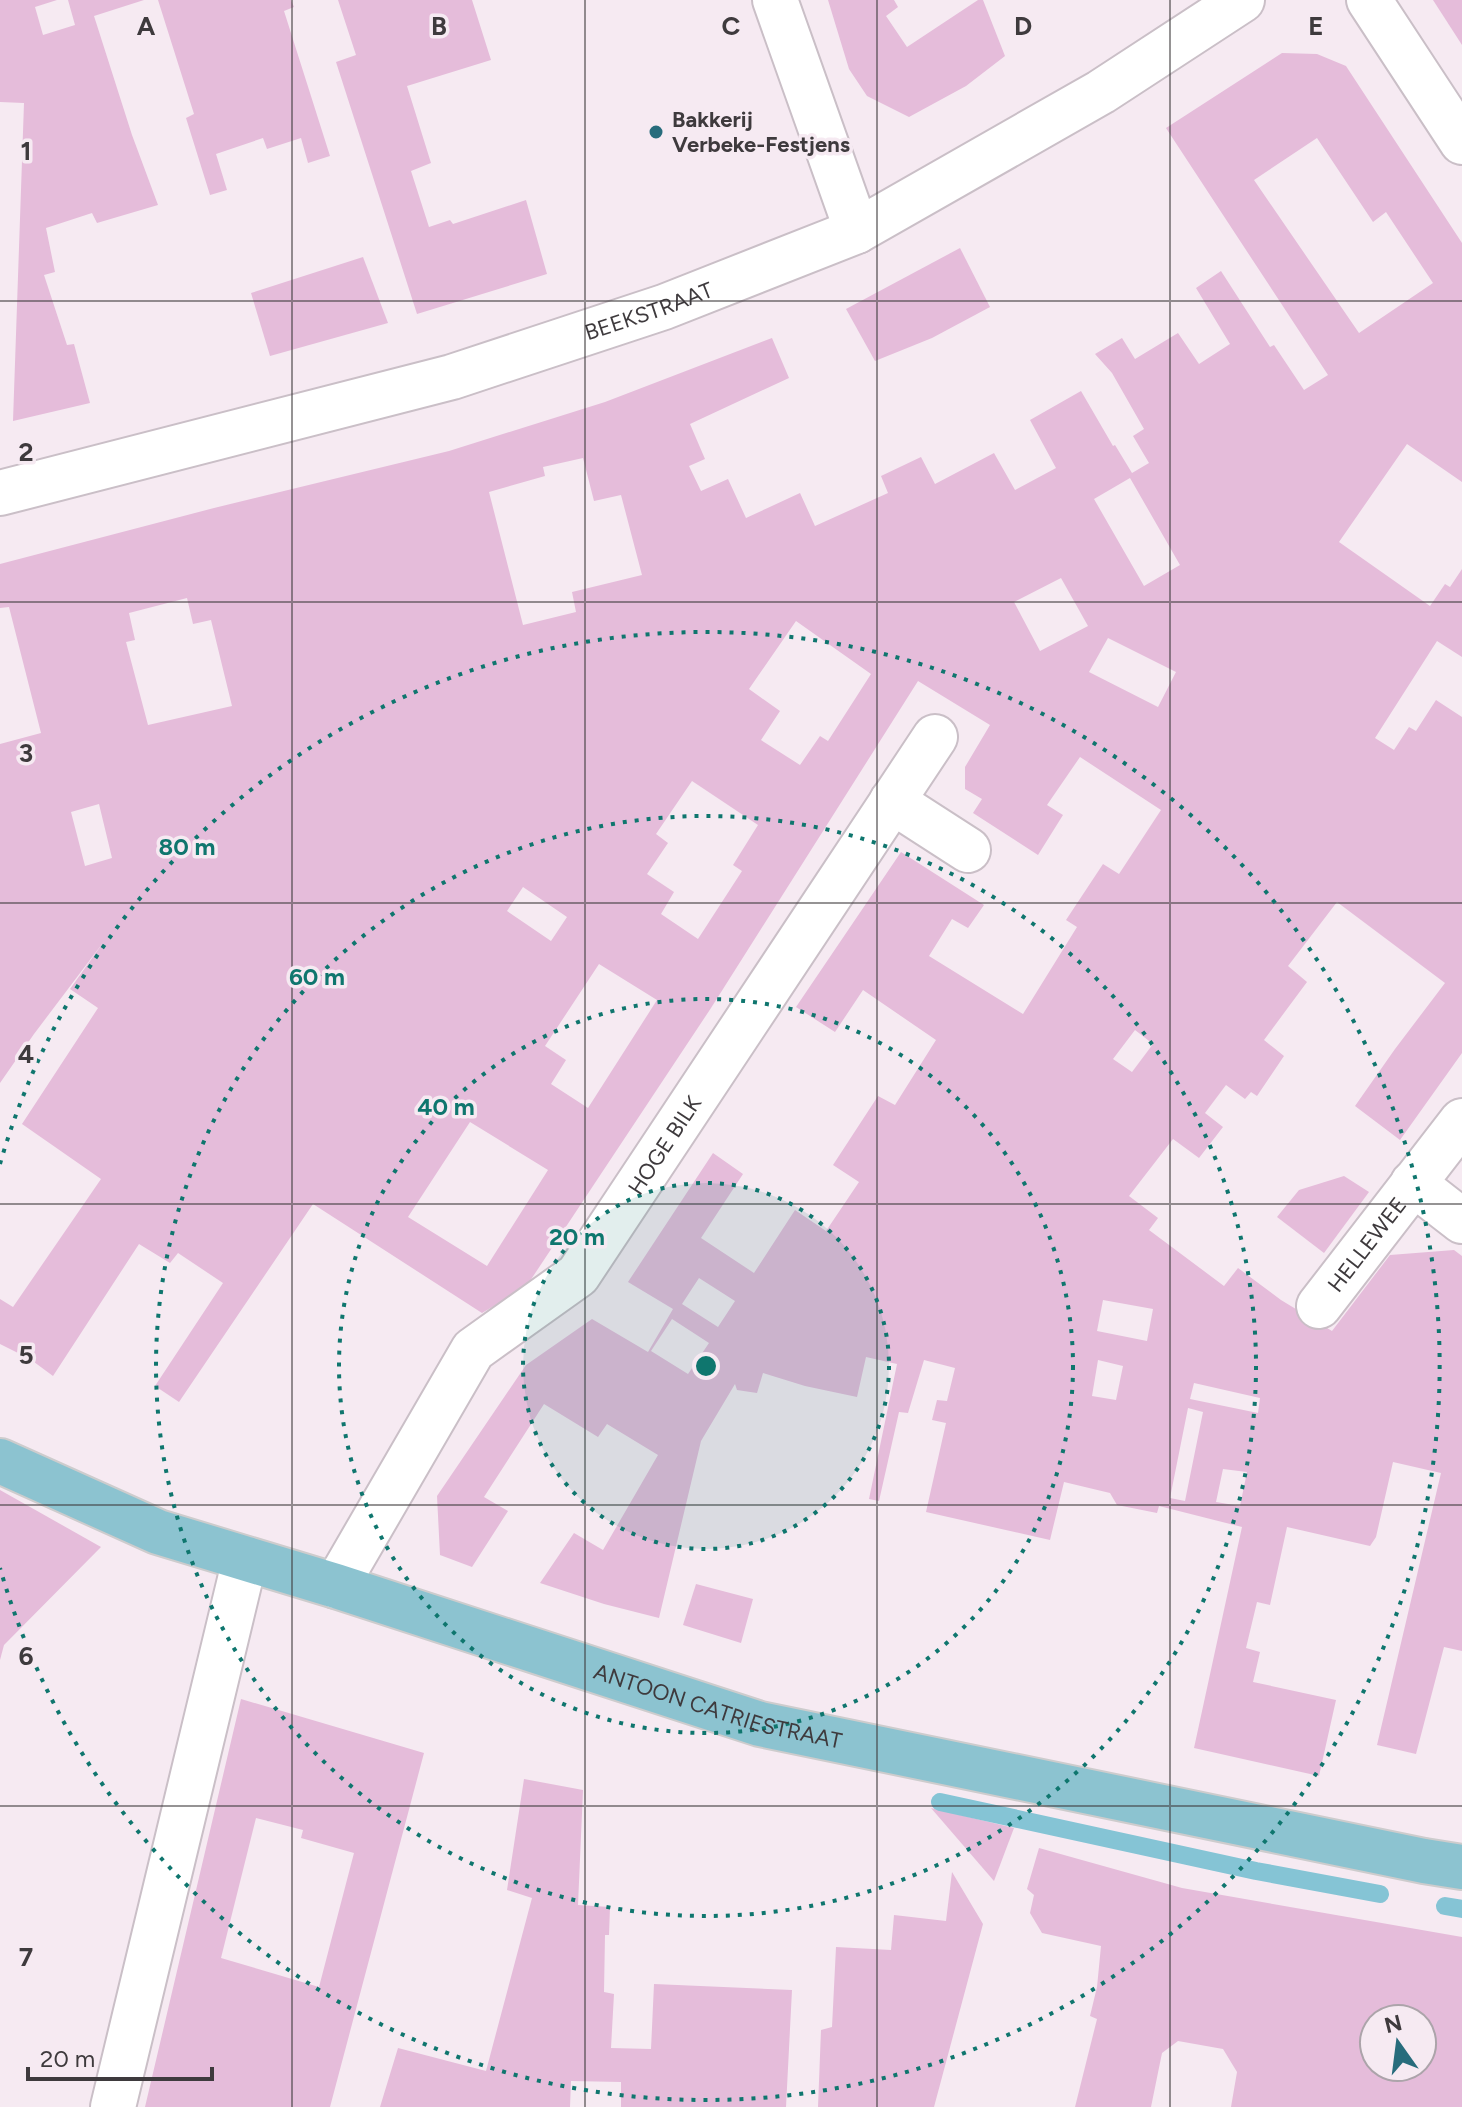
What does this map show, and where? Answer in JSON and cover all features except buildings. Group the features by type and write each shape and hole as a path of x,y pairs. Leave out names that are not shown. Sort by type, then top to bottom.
{"main road":[{"name":"ANTOON CATRIESTRAAT","path":"0,1461 158,1532 336,1586 760,1724 1462,1867"}],"street":[{"path":"775,0 857,231"},
{"name":"BEEKSTRAAT","path":"0,493 452,377 664,307 857,231 1101,92 1242,0"},
{"path":"1369,0 1462,142"},
{"name":"HOGE BILK","path":"336,1586 473,1350 578,1275 935,737"},
{"path":"892,801 968,850"},
{"name":"HELLEWEE","path":"1319,1306 1462,1121"},
{"name":"HELLEWEE","path":"1413,1183 1462,1221"},
{"path":"113,2107 245,1559"}],"shaded area":[{"path":"0,0 57,0 35,7 43,35 75,25 68,0 144,0 94,16 158,205 97,223 92,213 46,228 55,272 44,275 67,345 74,344 90,403 13,421 24,103 0,102"},
{"path":"158,0 291,0 294,7 284,11 330,156 308,163 301,138 267,149 263,138 216,154 227,190 210,195 186,118 194,114"},
{"path":"338,0 472,0 491,60 407,86 431,163 411,171 429,227 450,220 453,224 526,200 547,274 417,314 336,62 356,55"},
{"path":"828,0 894,0 898,7 886,16 907,47 978,0 983,0 1005,56 966,86 909,117 867,96 849,69"},
{"path":"1433,0 1462,0 1462,45"},
{"path":"1282,53 1317,54 1346,66 1462,243 1462,482 1407,444 1339,542 1430,606 1445,584 1450,587 1462,569 1462,657 1437,641 1375,738 1394,750 1409,727 1416,731 1436,700 1462,717 1462,1053 1400,1140 1355,1106 1445,983 1337,902 1288,966 1307,982 1264,1040 1284,1056 1257,1096 1251,1092 1245,1099 1226,1085 1205,1113 1223,1127 1199,1158 1173,1139 1129,1196 1158,1218 1149,1230 1224,1286 1238,1268 1281,1300 1332,1331 1390,1255 1454,1250 1462,1256 1462,1651 1444,1647 1416,1754 1377,1745 1441,1473 1393,1462 1376,1537 1370,1546 1287,1527 1270,1605 1257,1602 1246,1648 1260,1652 1253,1682 1336,1700 1319,1776 1194,1748 1242,1527 1159,1506 1157,1513 1117,1505 1110,1493 1064,1482 1050,1540 926,1512 946,1423 932,1420 937,1400 947,1401 955,1368 924,1360 908,1413 899,1412 879,1501 869,1499 897,1364 866,1357 857,1397 763,1373 757,1393 737,1390 735,1384 701,1441 659,1618 540,1583 574,1533 603,1550 658,1455 607,1424 598,1437 544,1404 484,1497 508,1511 472,1567 440,1555 437,1496 526,1365 592,1319 648,1352 673,1309 628,1282 713,1153 743,1174 701,1238 754,1273 795,1210 826,1231 859,1182 833,1165 878,1096 895,1105 936,1040 863,990 835,1032 796,1007 901,852 984,905 968,928 952,919 929,956 1023,1014 1077,927 1066,920 1103,864 1119,874 1161,810 1080,757 1047,805 1063,815 1038,855 973,813 982,799 965,789 965,767 990,725 918,681 711,1008 526,1287 482,1313 313,1204 179,1402 155,1386 223,1283 178,1253 170,1263 139,1244 53,1376 30,1359 0,1344 0,1299 13,1307 101,1179 22,1124 98,1008 70,989 105,940 0,1083 0,744 41,733 9,607 0,608 0,564 449,451 605,402 772,338 789,378 690,424 705,459 689,466 701,491 728,479 746,518 800,493 815,526 888,493 881,476 921,457 935,484 994,453 1015,490 1056,468 1030,420 1081,391 1132,473 1149,463 1133,436 1144,429 1112,373 1095,354 1122,338 1135,359 1178,333 1199,364 1230,344 1196,288 1221,271 1270,347 1274,345 1304,390 1328,375 1166,128","holes":["1317,138 1373,222 1386,212 1433,283 1359,333 1254,180","583,458 594,501 621,495 642,575 572,592 576,612 523,625 489,492 545,476 543,467","1130,478 1180,565 1144,586 1094,499","1061,578 1088,626 1040,651 1014,602","187,598 193,624 211,620 232,706 148,725 126,642 135,640 129,613","796,621 871,674 828,741 820,736 800,765 761,740 780,711 749,689","1108,638 1176,672 1158,707 1089,672","692,781 758,825 733,865 742,871 698,939 661,914 674,892 647,874 668,843 656,834","99,804 112,858 85,866 71,812","523,887 567,917 551,941 507,911","599,964 657,1000 588,1108 551,1084 566,1060 545,1046","1135,1030 1153,1044 1132,1072 1113,1059","470,1122 548,1170 487,1266 408,1217","699,1278 735,1301 718,1327 682,1304","1103,1300 1153,1309 1147,1341 1097,1331","672,1319 709,1343 688,1374 651,1351","1098,1360 1123,1366 1116,1400 1092,1396","1194,1383 1260,1398 1258,1413 1190,1399","1188,1408 1203,1412 1185,1501 1170,1498","1223,1469 1247,1472 1240,1506 1216,1502"]},
{"path":"960,248 990,307 932,338 875,361 846,309"},
{"path":"363,257 388,323 270,356 251,293"},
{"path":"1344,1176 1369,1192 1324,1253 1277,1217 1299,1190"},
{"path":"0,1490 101,1547 4,1645 0,1660"},
{"path":"696,1584 753,1599 741,1643 683,1625"},
{"path":"241,1699 424,1753 330,2107 145,2107","holes":["256,1818 303,1830 301,1838 354,1853 319,1987 221,1958"]},
{"path":"524,1779 583,1790 578,1905 610,1907 609,1935 605,1935 604,1992 614,1994 611,2048 651,2049 654,1984 792,1990 786,2107 621,2107 621,2082 571,2081 570,2107 380,2107 398,2048 486,2071 532,1898 507,1890"},
{"path":"931,1808 1014,1828 994,1881"},
{"path":"1039,1848 1182,1888 1462,1937 1462,2107 1231,2107 1237,2072 1223,2049 1178,2041 1162,2053 1151,2107 1075,2107 1097,2019 1090,2016 1097,1987 1101,1946 1042,1933 1030,1913 1034,1895 1027,1889"},
{"path":"952,1872 983,1924 934,2107 818,2107 821,2030 832,2027 836,1947 891,1950 894,1915 946,1921"}],"waterway":[{"path":"940,1802 1256,1871 1380,1894"},
{"path":"1445,1906 1462,1909"}],"place":[{"name":"Bakkerij Verbeke-Festjens","path":"656,132"}]}
